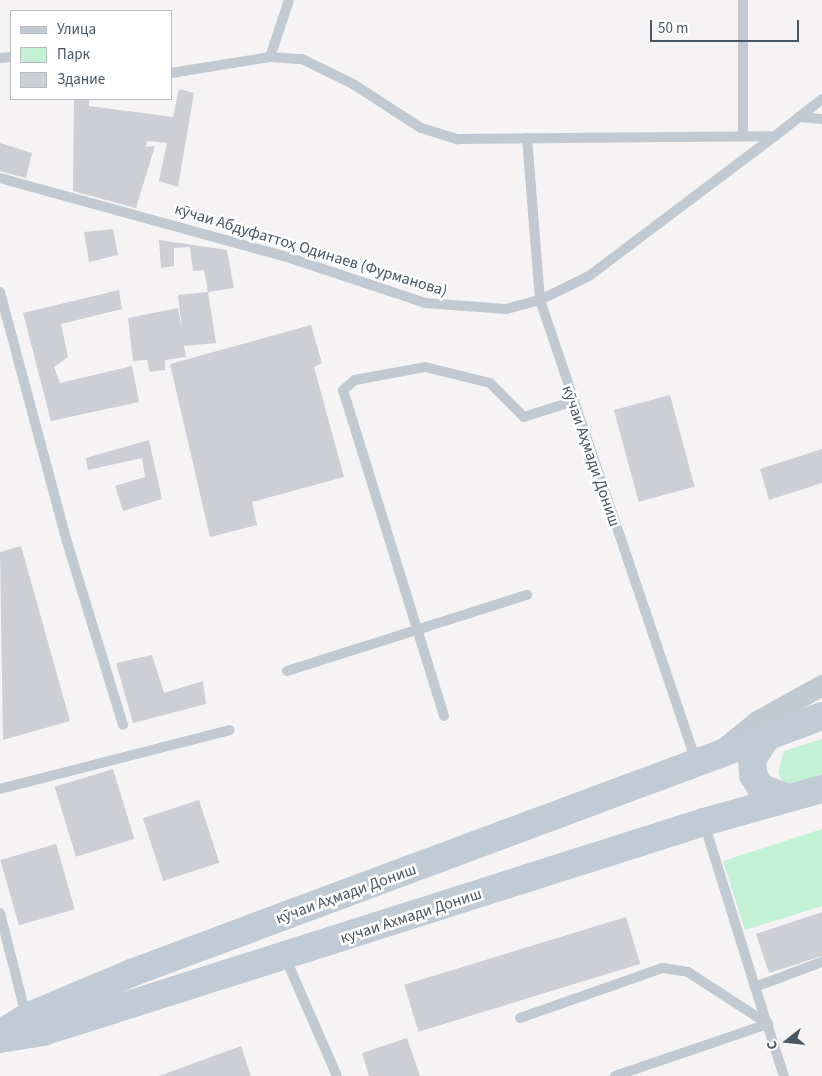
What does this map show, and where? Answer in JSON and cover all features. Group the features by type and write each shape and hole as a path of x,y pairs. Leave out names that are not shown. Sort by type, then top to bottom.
{"street":[{"path":"703,762 756,721 822,685"},
{"name":"кӯчаи Аҳмади Дониш","path":"0,1034 27,1017 132,973 703,762 822,716"},
{"path":"767,736 752,760 753,775 761,788 788,798"},
{"name":"кучаи Ахмади Дониш","path":"0,1039 43,1032 704,822 822,789"}],"lane":[{"path":"270,57 289,0"},
{"path":"743,0 743,136"},
{"path":"172,73 270,57 318,64 439,135 527,138 775,136"},
{"name":"кӯчаи Абдуфаттоҳ Одинаев (Фурманова)","path":"0,178 244,244 425,303 506,308 540,300 625,253 822,99"},
{"path":"799,117 822,120"},
{"name":"кӯчаи Аҳмади Дониш","path":"527,138 540,300 571,402 703,762"},
{"path":"0,292 68,545 123,725"},
{"path":"444,716 343,390 355,380 425,367 490,383 524,417 571,402"},
{"path":"287,671 416,627 527,595"},
{"path":"0,789 230,730"},
{"path":"704,822 784,1076"},
{"path":"0,913 27,1017"},
{"path":"285,956 337,1076"},
{"path":"755,987 822,962"},
{"path":"520,1018 663,968 688,972 768,1024"},
{"path":"615,1076 768,1024"}],"green space":[{"path":"822,739 822,783 800,790 784,784 778,773 784,751"},
{"path":"822,829 822,906 745,930 723,861"}],"building":[{"path":"179,89 194,93 178,187 159,181 167,143 147,141 146,147 155,146 136,208 73,191 74,100 89,100 89,106 173,117"},
{"path":"0,143 32,153 26,178 0,171"},
{"path":"113,229 118,255 89,262 84,232"},
{"path":"159,240 227,250 234,288 208,292 204,270 193,271 190,247 174,248 174,266 161,268"},
{"path":"119,290 122,309 61,324 68,357 54,367 60,383 132,366 139,402 51,421 23,313"},
{"path":"208,292 216,343 184,346 186,357 165,360 165,370 150,372 147,360 133,361 128,318 178,308 182,330 178,295"},
{"path":"311,325 322,363 314,367 344,477 252,502 257,525 210,537 170,364"},
{"path":"670,395 695,487 639,502 614,410"},
{"path":"149,440 162,499 123,511 115,486 145,477 142,458 88,470 86,458"},
{"path":"822,449 822,483 769,500 760,469"},
{"path":"21,546 70,721 3,740 0,552"},
{"path":"152,655 164,693 203,681 206,704 133,723 116,663"},
{"path":"113,769 134,839 76,857 55,787"},
{"path":"199,800 219,863 163,881 143,818"},
{"path":"56,844 75,909 19,925 0,860"},
{"path":"822,912 822,956 769,973 756,934"},
{"path":"626,917 640,964 418,1032 404,985"},
{"path":"407,1038 420,1076 369,1076 362,1053"},
{"path":"241,1046 251,1076 159,1076"}]}
